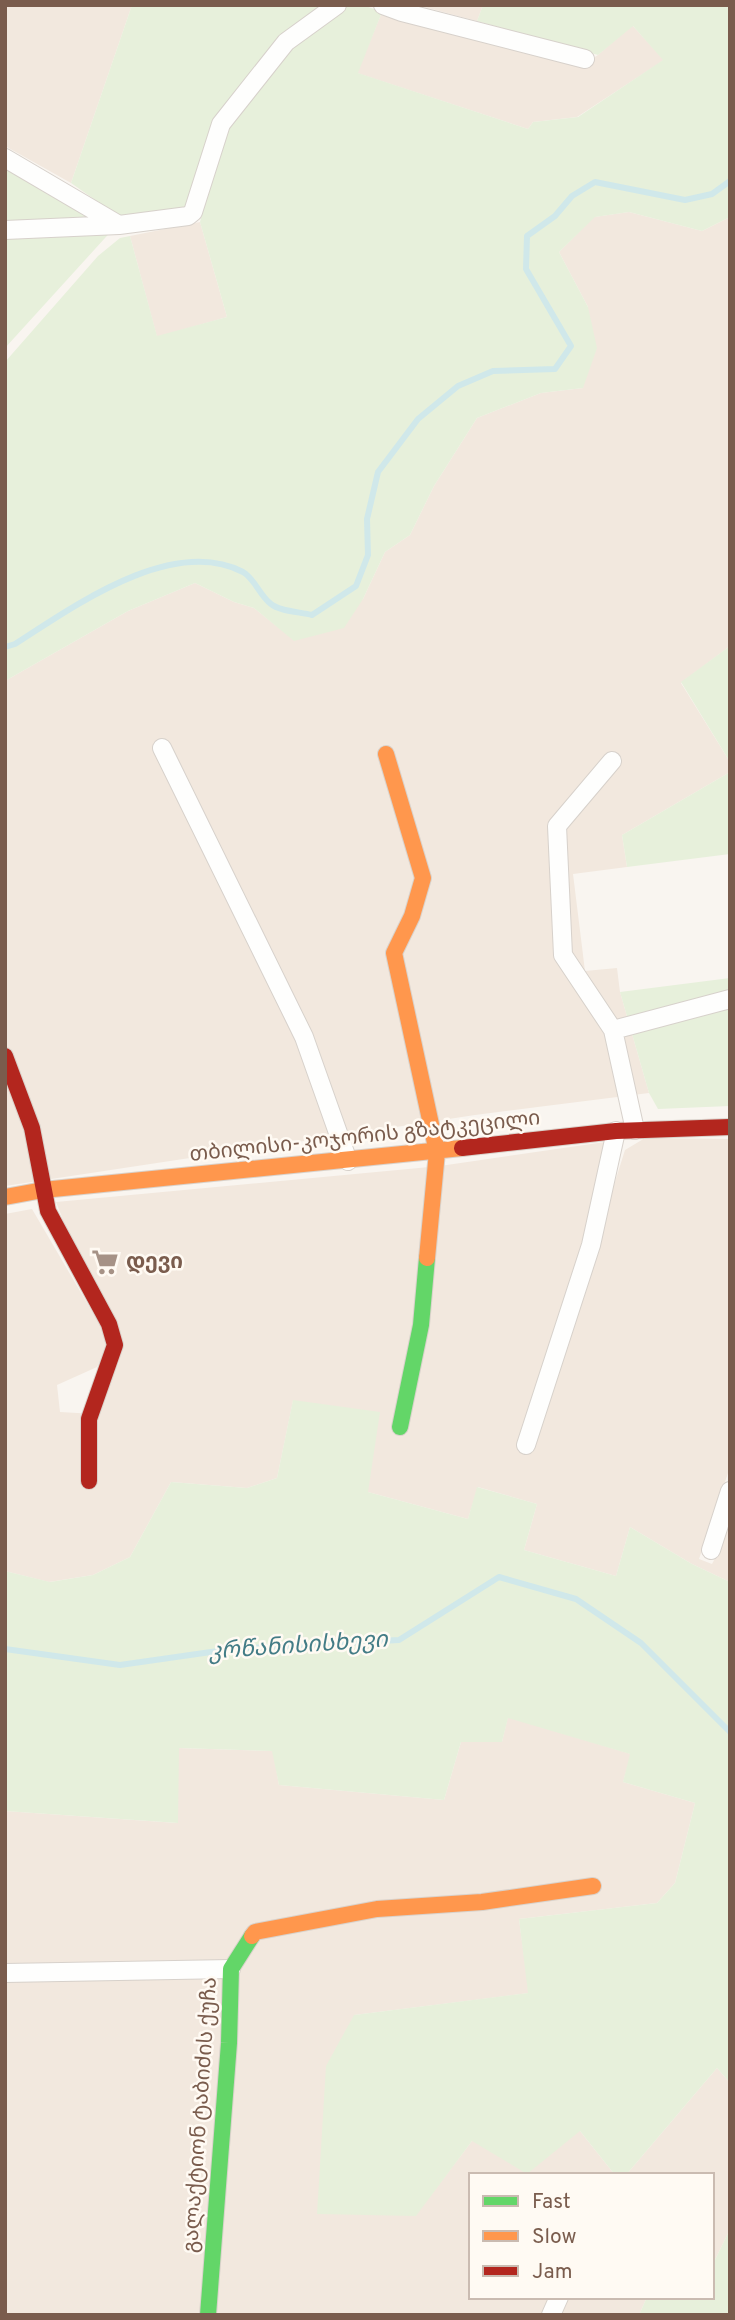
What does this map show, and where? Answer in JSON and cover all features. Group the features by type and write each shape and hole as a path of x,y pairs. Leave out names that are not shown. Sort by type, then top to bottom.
{"street":[{"path":"5,230 119,225 180,219 193,212 221,124 286,42 337,5"},
{"path":"383,5 404,8 585,59"},
{"path":"5,158 119,225"},
{"path":"162,747 304,1037 348,1161"},
{"path":"386,754 423,878 412,916 394,953 437,1152 421,1325 400,1427"},
{"path":"612,761 557,826 563,955 613,1030 635,1130"},
{"path":"613,1030 730,999"},
{"path":"5,1056 32,1128 48,1211 109,1324 115,1345 89,1419 89,1481"},
{"name":"თბილისი-კოჯორის გზატკეცილი","path":"5,1197 43,1190 437,1152 616,1131 730,1127"},
{"path":"526,1445 591,1245 616,1131"},
{"path":"711,1550 730,1491"},
{"name":"გალაქტიონ ტაბიძის ქუჩა","path":"208,2315 229,2043 231,1969 255,1932 377,1909 482,1902 593,1886"},
{"path":"5,1973 231,1969"},
{"path":"551,2315 558,2299"}],"shaded area":[{"path":"5,5 132,5 71,183 5,146"},
{"path":"417,5 483,5 477,21"},
{"path":"382,12 582,65 598,55 632,25 664,60 577,117 533,122 528,129 357,73"},
{"path":"629,212 702,231 730,217 730,646 681,683 730,762 730,772 622,835 627,867 573,874 585,971 617,968 620,992 649,1093 475,1115 5,1186 5,681 128,611 195,583 234,602 254,608 294,640 363,599 385,552 410,535 434,486 477,418 541,393 583,388 588,307 559,252 594,217"},
{"path":"200,222 227,317 157,337 130,236"},
{"path":"645,1138 730,1139 730,1467 699,1559 712,1564 723,1543 730,1520 730,1582 692,1564 630,1527 616,1576 524,1550 537,1504 478,1487 468,1519 368,1492 293,1401 277,1478 247,1488 171,1482 130,1557 93,1575 49,1582 5,1571 5,1214 32,1209 104,1332 108,1347 97,1367 57,1385 60,1412 95,1414 119,1362 56,1202 440,1166 605,1142 595,1245 625,1150"},
{"path":"508,1717 631,1754 623,1782 695,1803 675,1883 657,1903 519,1919 529,1993 354,2015 415,2216 472,2141 580,2131 613,2173 469,2173 469,2299 646,2299 639,2315 5,2315 5,1811 177,1823 178,1748 273,1751 279,1785 444,1800 461,1742 502,1742"},
{"path":"717,2068 730,2083 730,2229 714,2262 714,2173 628,2173"}],"green space":[{"path":"132,5 327,5 216,121 185,210 121,218 71,183"},
{"path":"345,5 363,5 382,12 358,73 528,129 533,122 578,117 663,60 633,26 598,55 477,21 483,5 730,5 730,217 702,231 629,212 595,217 559,252 588,307 597,348 583,388 541,393 477,418 434,486 410,535 385,552 363,599 344,628 294,641 254,608 234,602 195,583 128,611 5,681 5,362 98,256 120,238 130,236 157,336 227,317 200,222 227,128 289,47"},
{"path":"5,161 115,227 5,348"},
{"path":"730,646 730,762 681,682"},
{"path":"730,772 730,854 627,867 622,835"},
{"path":"730,978 730,1106 658,1109 649,1093 620,992"},
{"path":"293,1400 380,1412 368,1492 468,1519 477,1487 537,1504 524,1550 616,1576 630,1527 692,1564 730,1582 730,2083 717,2068 628,2173 613,2173 580,2131 528,2173 472,2141 416,2216 317,2214 326,2066 354,2015 528,1993 519,1919 657,1903 675,1883 695,1803 623,1782 630,1754 508,1718 502,1742 461,1742 444,1800 279,1785 272,1751 179,1748 178,1823 5,1811 5,1571 50,1582 93,1575 130,1557 171,1482 247,1488 277,1478"},
{"path":"730,2229 730,2315 639,2315 646,2299 714,2299 714,2262"}],"waterway":[{"path":"5,647 15,644 65,612 124,580 186,562 215,563 243,572 267,601 275,606 312,615 356,586 368,555 367,519 378,472 418,419 458,386 493,371 555,369 571,346 526,269 527,236 555,216 572,196 595,182 685,200 712,194 730,181"},
{"name":"კრწანისისხევი","path":"5,1649 120,1665 232,1649 399,1640 499,1577 576,1599 641,1643 730,1732"}],"traffic: fast":[{"path":"400,1427 421,1325 427,1258"},
{"path":"208,2315 229,2043 231,1969 252,1936"}],"traffic: slow":[{"path":"386,754 423,878 412,916 394,953 437,1152 427,1258"},
{"path":"5,1197 43,1190 462,1148"},
{"path":"252,1936 255,1932 377,1909 482,1902 593,1886"}],"traffic: jam":[{"path":"5,1056 32,1128 48,1211 109,1324 115,1345 89,1419 89,1481"},
{"path":"462,1148 616,1131 730,1127"}],"place":[{"name":"დევი","path":"105,1262"}]}
